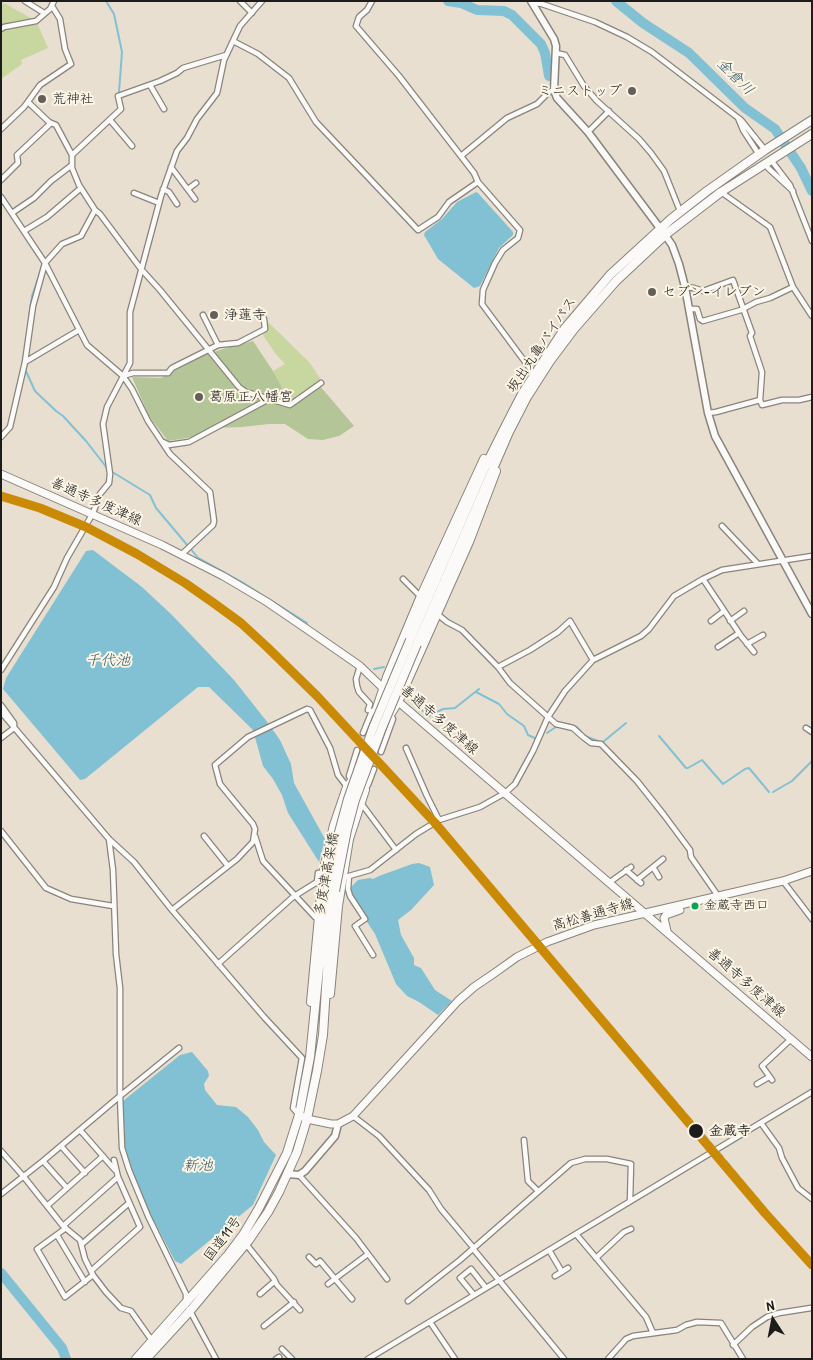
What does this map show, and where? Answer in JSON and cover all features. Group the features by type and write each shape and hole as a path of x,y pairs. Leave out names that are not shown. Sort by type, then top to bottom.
{"highway":[{"name":"坂出丸亀バイパス","path":"413,642 514,422 527,397 550,361 574,329 680,211 765,150 810,122"},
{"name":"坂出丸亀バイパス","path":"413,642 486,467 522,394 565,328 610,275 663,231 721,192 770,164 812,134"},
{"path":"514,422 469,542 398,702 390,714 380,722 372,710 476,474 499,430 522,394"},
{"name":"多度津高架橋","path":"299,1115 313,1033 339,832 348,799 373,728 413,642"},
{"path":"306,1082 323,874 334,824 349,784 363,770 364,787 349,839 346,878 338,906 325,1042 317,1071"},
{"name":"多度津高架橋","path":"307,1119 323,1035 331,891"},
{"name":"国道11号","path":"188,1307 228,1255 260,1208 287,1153 299,1115"},
{"name":"国道11号","path":"136,1359 154,1344 246,1244 268,1212 288,1174 300,1144 307,1119"},
{"name":"国道11号","path":"146,1359 154,1344"}],"main road":[{"name":"善通寺多度津線","path":"1,474 182,554 267,602 360,666 398,702 812,1057"},
{"name":"高松善通寺線","path":"338,1124 353,1116 458,1001 496,972 536,947 594,925 783,881 812,872"},
{"path":"594,925 630,914 632,906 629,899"},
{"path":"667,932 664,918 666,915 703,900"},
{"path":"656,922 654,915 658,911"},
{"path":"299,1115 322,1123 338,1124"}],"street":[{"path":"25,1 44,13"},
{"path":"240,1 252,13"},
{"path":"1,670 54,587 68,558 94,514 100,494 109,483 110,474 103,424 108,407 130,363 130,312 163,189 177,151 187,138 197,119 217,93 226,55 240,26 262,1"},
{"path":"372,1 367,10 359,17 356,26 399,76 474,173 478,182 520,230 518,238 503,250 495,263 483,290 482,304 534,374"},
{"path":"532,2 554,39 556,53 554,90 557,98 588,132 663,231 680,264 708,413 715,436 812,614"},
{"path":"532,2 586,18 627,37 652,52 737,117 765,150"},
{"path":"1,29 36,21 53,4 60,19 70,64 40,85 28,102 1,128"},
{"path":"233,41 258,54 290,78 316,122 418,230 438,217 448,202 478,182"},
{"path":"556,53 565,55 584,86 651,153 664,171 680,211"},
{"path":"72,155 122,109 118,96 150,85 177,73 183,68 226,55"},
{"path":"150,85 164,110"},
{"path":"461,156 507,118 537,104 548,92 554,90"},
{"path":"28,102 56,126 72,155 72,165 81,188 95,210 141,269 239,387 246,392 290,405 320,383"},
{"path":"588,132 609,111"},
{"path":"737,117 742,130 756,150"},
{"path":"110,120 128,138 132,146"},
{"path":"1,180 18,163 17,155 51,123"},
{"path":"770,164 793,192 812,241"},
{"path":"770,164 793,192"},
{"path":"12,212 34,198 51,181 72,165"},
{"path":"170,167 195,199"},
{"path":"188,190 196,183"},
{"path":"24,231 47,217 81,188"},
{"path":"163,189 168,192 177,204"},
{"path":"721,192 770,227 793,286 812,316"},
{"path":"134,193 159,203"},
{"path":"1,197 45,263 88,345 123,376 132,388 138,403 170,454 208,488 212,502 213,525 182,554"},
{"path":"1,437 10,427 25,362 33,306 45,263 62,244 81,236 95,210"},
{"path":"685,288 703,291 733,280 752,333 750,336 762,372 760,400 762,405 782,400 799,400 812,396"},
{"path":"688,309 697,309 700,319 703,321 770,298 793,286"},
{"path":"203,315 218,345"},
{"path":"123,376 134,373 168,373 172,368 218,345 238,342 265,329 264,319"},
{"path":"25,362 79,330"},
{"path":"162,442 169,445 189,442 202,437 269,399"},
{"path":"708,413 760,400"},
{"path":"722,526 758,564"},
{"path":"218,964 295,896 317,882 318,873 346,878 370,870 416,834 439,820 477,808 505,793 515,784 533,751 548,717 565,691 594,660 641,636 654,623 674,596 722,570 811,556"},
{"path":"403,579 422,597"},
{"path":"703,579 730,621 754,652"},
{"path":"711,621 724,611"},
{"path":"730,621 744,611"},
{"path":"436,613 462,630 498,666 510,683 556,724 573,728 582,737 591,742 602,744 637,781 664,815 690,850 691,857 716,892"},
{"path":"498,666 530,650 570,622 594,660"},
{"path":"718,647 739,633"},
{"path":"747,644 763,635"},
{"path":"360,666 356,679 357,686 372,710 364,733"},
{"path":"1,705 14,723 14,728"},
{"path":"172,910 228,866 253,842 255,836 256,829 253,824 220,784 215,765 253,734 307,709 310,710 330,748 338,775 349,784 360,803 396,850"},
{"path":"372,710 390,714 393,719 381,752"},
{"path":"1,712 108,839 134,862 218,964 302,1058 293,1108 299,1115"},
{"path":"1,738 14,728"},
{"path":"806,728 812,732"},
{"path":"406,748 439,820"},
{"path":"349,784 348,776 357,750"},
{"path":"349,784 364,787 368,785 374,769"},
{"path":"1,831 46,888 71,899 113,906"},
{"path":"204,836 228,866"},
{"path":"255,836 263,861 318,918"},
{"path":"108,839 113,870 113,906 120,988 122,1148 148,1216 186,1294 188,1307 216,1359"},
{"path":"637,880 663,859"},
{"path":"653,867 659,877"},
{"path":"610,882 628,869 642,883"},
{"path":"346,878 350,896 365,919 355,926 358,936 373,955"},
{"path":"783,881 812,919"},
{"path":"757,1084 771,1078 762,1066 769,1056 791,1039"},
{"path":"1,1194 44,1161 179,1048"},
{"path":"370,1358 812,1092"},
{"path":"353,1116 379,1136 424,1185 498,1280 564,1359"},
{"path":"761,1123 779,1148 782,1158 798,1188 812,1198"},
{"path":"288,1174 299,1175 305,1171 335,1136 338,1124"},
{"path":"80,1130 117,1174"},
{"path":"524,1140 528,1181 538,1191"},
{"path":"61,1146 85,1173"},
{"path":"1,1151 64,1227 80,1240 85,1259 92,1273 121,1308 131,1311 154,1344"},
{"path":"47,1206 103,1156"},
{"path":"408,1301 473,1248 571,1163 585,1159 607,1158 631,1164 630,1201"},
{"path":"114,1160 117,1174 140,1227 85,1282 65,1296 37,1249 57,1234 117,1174"},
{"path":"44,1161 67,1188"},
{"path":"299,1175 356,1238 387,1279"},
{"path":"82,1244 129,1203"},
{"path":"596,1258 624,1232 632,1229"},
{"path":"57,1234 85,1282"},
{"path":"576,1234 646,1317 653,1333"},
{"path":"246,1244 277,1285 300,1310"},
{"path":"549,1250 562,1272"},
{"path":"328,1284 368,1254"},
{"path":"309,1256 316,1264 320,1261 352,1299"},
{"path":"555,1276 568,1268"},
{"path":"474,1295 460,1278 471,1269 486,1288"},
{"path":"260,1294 275,1281"},
{"path":"264,1326 276,1319 294,1302"},
{"path":"733,1345 752,1327 767,1317 779,1313 811,1308"},
{"path":"430,1322 455,1359"},
{"path":"608,1359 626,1339 642,1334 677,1330 697,1322 721,1323 743,1359"},
{"path":"282,1349 292,1359"}],"green space":[{"path":"1,3 6,4 34,20 1,25"},
{"path":"37,23 48,48 21,60 22,64 1,79 1,33 7,29"},
{"path":"267,321 310,363 321,380 290,403 273,371 285,364 263,335 267,329"},
{"path":"253,341 273,371 290,402 320,386 354,426 339,436 323,440 308,439 285,424 269,424 214,428 193,437 168,441 149,416 132,377 161,378 207,354"}],"water":[{"path":"476,192 513,232 513,235 499,248 480,286 474,288 438,259 424,235 457,202"},
{"name":"千代池","path":"93,550 142,587 172,615 234,680 268,723 280,740 291,764 294,783 325,839 319,862 288,813 282,795 273,779 263,766 253,730 209,687 198,687 85,779 80,780 3,689 6,678 86,551"},
{"path":"419,863 430,867 434,885 411,910 398,920 401,935 414,958 414,965 421,968 435,990 452,1001 438,1015 407,996 396,984 375,934 352,899 350,888 358,880 373,879"},
{"name":"新池","path":"192,1052 208,1071 209,1076 204,1084 205,1090 217,1105 236,1107 248,1117 264,1142 276,1155 253,1205 181,1264 175,1261 142,1198 129,1166 125,1149 123,1101 180,1055"}],"waterway":[{"path":"106,1 114,14 122,52 119,92"},
{"path":"448,1 461,3 477,10 504,11 512,15 541,44 545,53 549,76"},
{"name":"金倉川","path":"616,1 643,23 689,53 745,108 775,129 801,168 812,191"},
{"path":"29,317 32,296 40,273"},
{"path":"25,369 35,391 63,416 107,468"},
{"path":"114,473 150,495 156,508 188,546"},
{"path":"190,548 198,558 245,584 307,623"},
{"path":"374,669 384,667"},
{"path":"410,692 413,703 429,716 443,709 455,708 479,689"},
{"path":"476,692 499,704 507,714 524,726 528,735 537,739"},
{"path":"603,742 626,723"},
{"path":"568,724 577,727 585,736 598,741"},
{"path":"547,733 556,727"},
{"path":"659,736 686,768 702,760 723,784 749,768 769,792"},
{"path":"773,792 792,781 812,761"},
{"path":"1,1273 62,1348 66,1359"}],"railway":[{"path":"576,989 590,1002 717,1150 799,1249"}],"transit line":[{"path":"1,496 40,508 86,527 137,554 215,604 241,623 267,647 317,696 435,823 765,1213 812,1265"}],"place":[{"name":"ミニストップ","path":"632,91"},
{"name":"荒神社","path":"42,99"},
{"name":"セブン-イレブン","path":"652,292"},
{"name":"浄蓮寺","path":"214,315"},
{"name":"葛原正八幡宮","path":"199,397"},
{"name":"金蔵寺西口","path":"695,906"},
{"name":"金蔵寺","path":"696,1131"}]}
